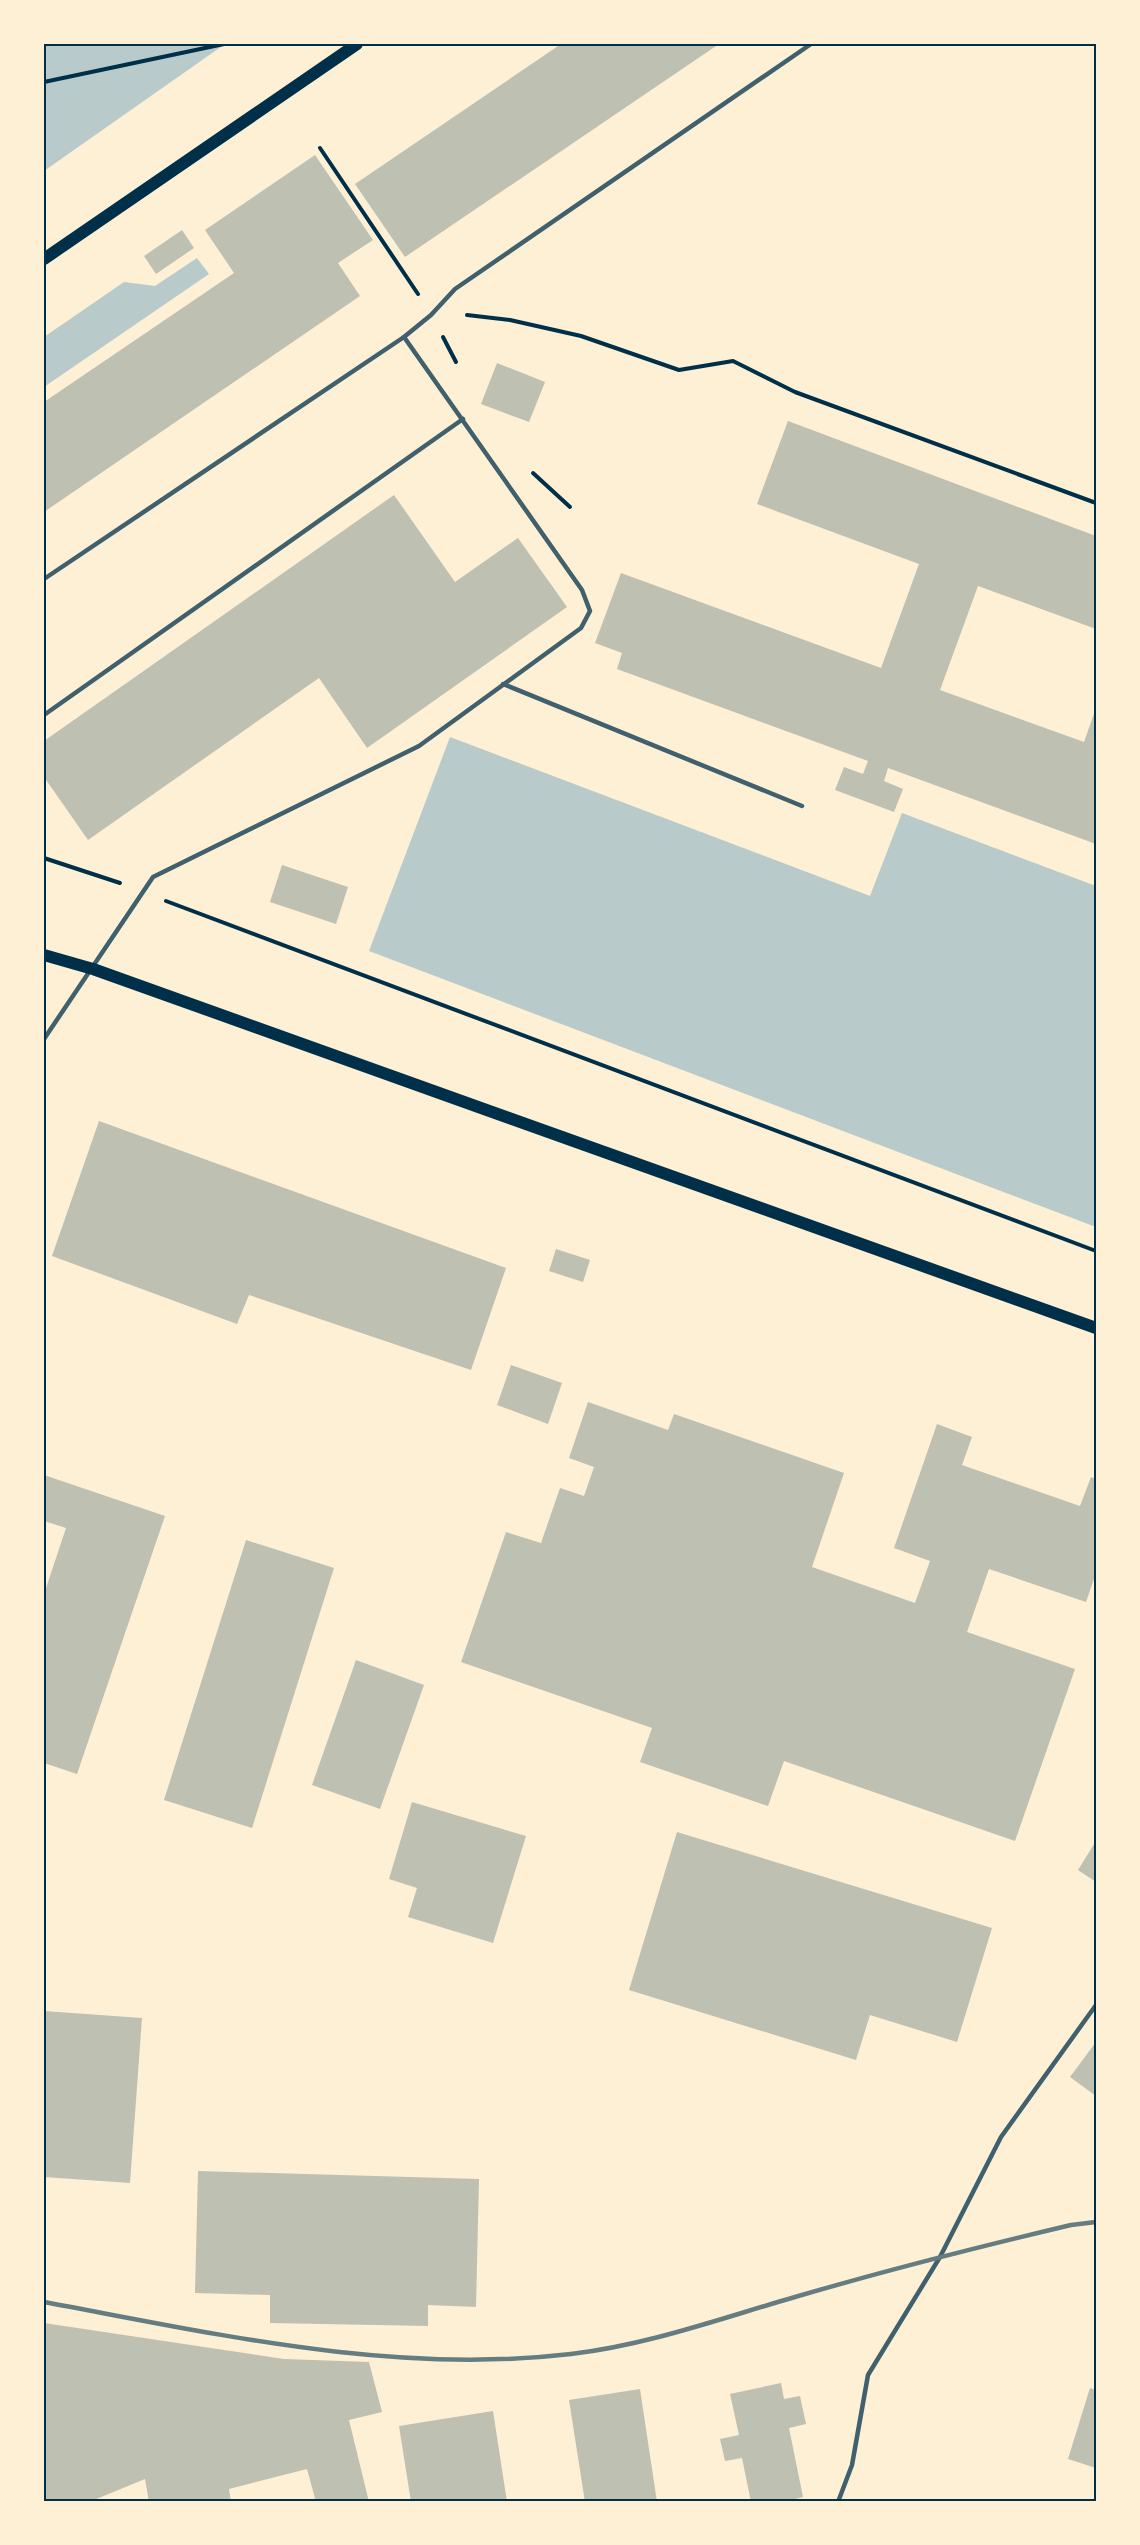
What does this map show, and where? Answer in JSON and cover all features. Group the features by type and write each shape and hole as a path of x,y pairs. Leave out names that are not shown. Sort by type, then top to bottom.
{"main road":[{"path":"44,259 357,44"},
{"path":"44,955 93,969 1096,1328"}],"lane":[{"path":"44,579 404,337 435,310 454,289 811,44"},
{"path":"44,1039 153,877 419,746 581,628 590,611 582,590 404,337"},
{"path":"44,715 463,419"},
{"path":"503,684 802,806"},
{"path":"838,2502 852,2465 868,2375 940,2258 1001,2137 1096,2005"}],"path":[{"path":"44,82 224,44"},
{"path":"435,310 510,320 581,336 679,370 733,361 795,392 1096,503"},
{"path":"44,858 143,892 1096,1251"}],"shaded area":[{"path":"44,44 225,44 44,171"},
{"path":"197,258 209,274 44,387 44,337 124,282 155,286"},
{"path":"450,737 870,896 902,813 1096,886 1096,1227 369,951"}],"building":[{"path":"561,44 719,44 405,257 355,184"},
{"path":"315,155 373,240 338,263 360,296 44,512 44,402 234,273 205,230"},
{"path":"182,230 194,248 156,274 144,256"},
{"path":"497,363 545,382 529,422 481,404"},
{"path":"788,421 1096,536 1096,629 978,586 940,690 1084,742 1096,708 1096,844 888,768 884,781 903,789 894,812 835,790 844,767 863,774 868,761 617,669 622,653 595,643 621,573 881,668 919,564 757,504"},
{"path":"394,495 455,582 518,538 567,607 367,748 319,678 88,840 44,777 44,741"},
{"path":"282,865 348,887 336,924 270,902"},
{"path":"99,1121 506,1268 471,1370 249,1295 237,1324 52,1256"},
{"path":"556,1249 590,1260 583,1282 549,1271"},
{"path":"511,1365 562,1383 548,1424 497,1405"},
{"path":"588,1402 668,1430 674,1414 844,1473 812,1567 915,1603 930,1561 894,1548 937,1424 972,1437 962,1465 1080,1506 1091,1477 1096,1479 1096,1573 1086,1602 989,1569 967,1632 1075,1669 1015,1841 784,1761 768,1806 640,1762 652,1728 461,1662 506,1532 541,1543 560,1488 584,1496 594,1467 569,1458"},
{"path":"44,1475 165,1516 77,1774 44,1763 44,1594 66,1528 44,1521"},
{"path":"246,1540 334,1568 252,1828 164,1800"},
{"path":"356,1660 424,1685 380,1809 312,1785"},
{"path":"412,1802 526,1836 493,1943 408,1917 417,1888 389,1879"},
{"path":"677,1832 992,1928 957,2042 870,2015 856,2060 629,1990"},
{"path":"1096,1841 1096,1882 1078,1870"},
{"path":"44,2011 142,2018 130,2183 44,2177"},
{"path":"1096,2042 1096,2096 1070,2077"},
{"path":"198,2171 479,2179 476,2307 428,2305 428,2326 270,2323 270,2295 195,2293"},
{"path":"44,2323 284,2359 369,2362 382,2412 349,2420 369,2502 316,2502 307,2469 229,2489 231,2502 149,2502 145,2479 89,2502 44,2502"},
{"path":"781,2383 784,2399 800,2396 806,2424 789,2428 803,2497 783,2502 751,2502 742,2458 725,2461 720,2439 739,2435 730,2394"},
{"path":"1090,2388 1096,2390 1096,2468 1068,2459"},
{"path":"640,2389 657,2502 585,2502 569,2400"},
{"path":"493,2411 507,2502 411,2502 399,2426"}],"railway":[{"path":"44,2302 240,2338 372,2355 438,2359 504,2359 571,2354 600,2350 684,2330 933,2259 1071,2225 1096,2222"}]}
